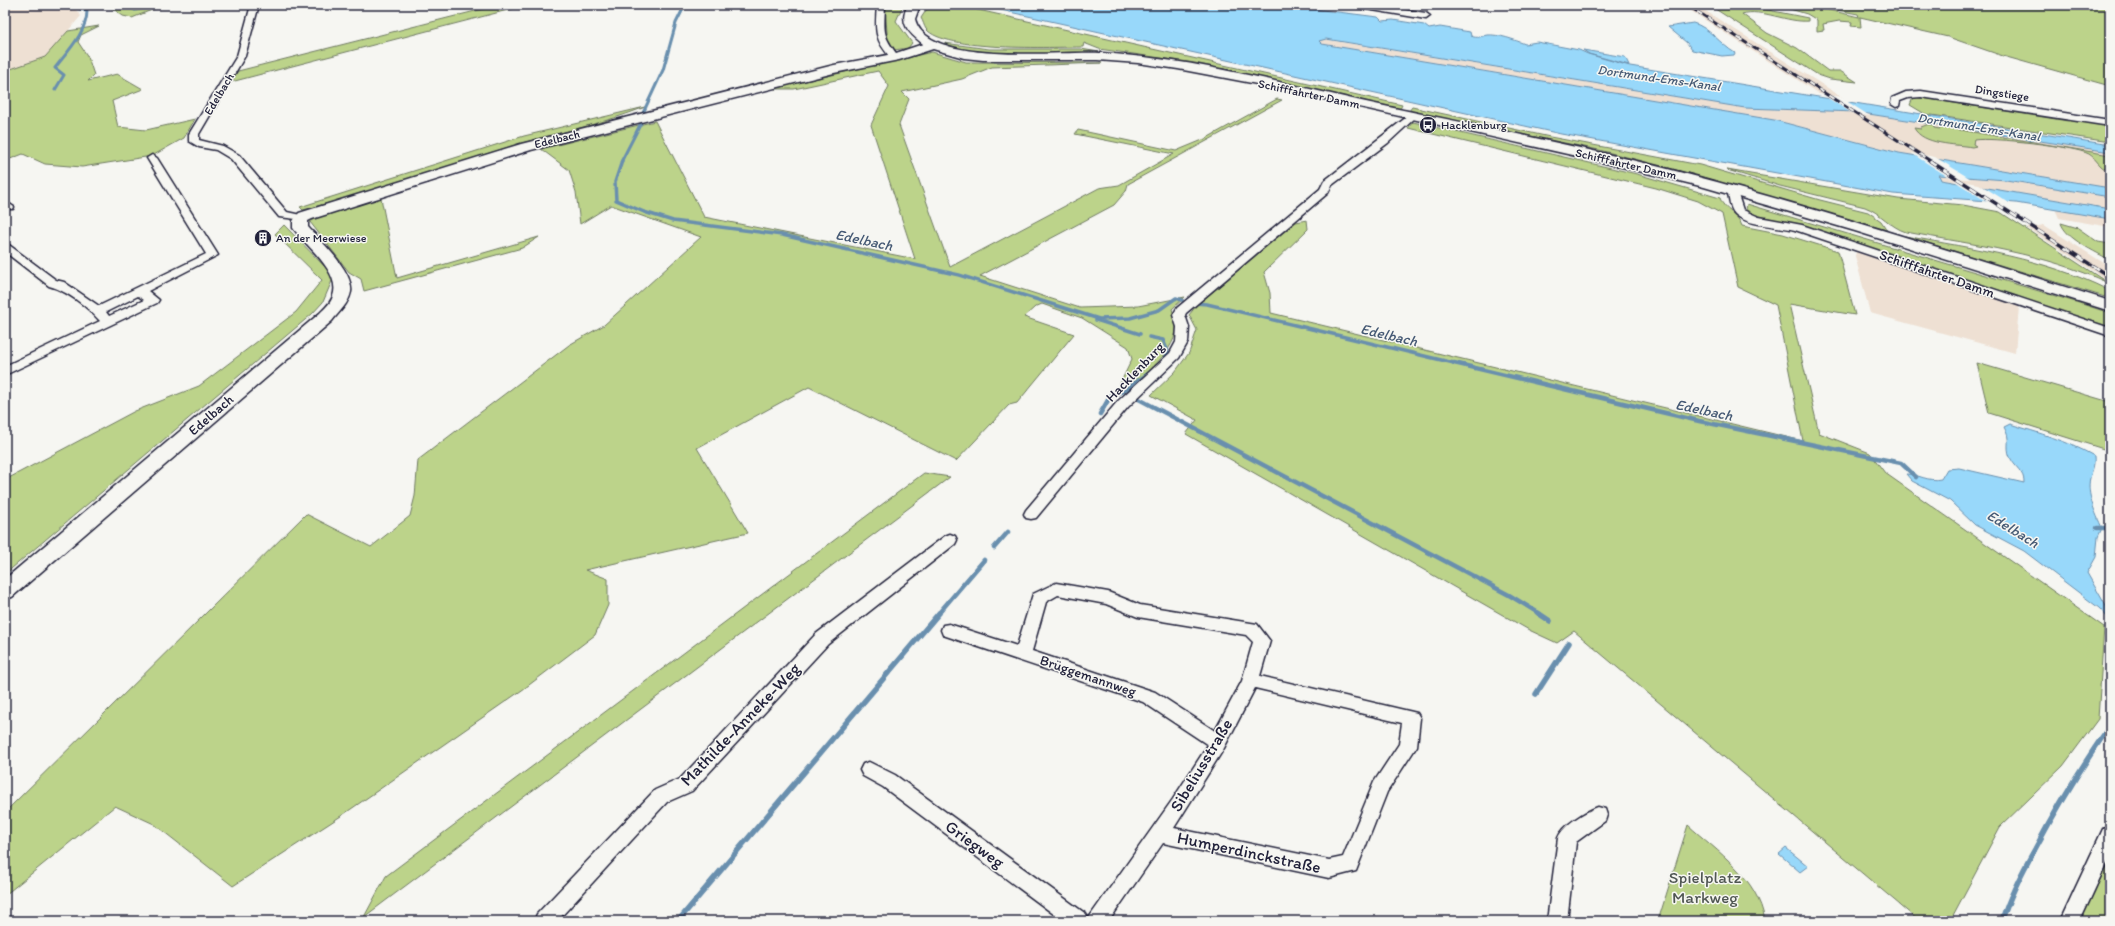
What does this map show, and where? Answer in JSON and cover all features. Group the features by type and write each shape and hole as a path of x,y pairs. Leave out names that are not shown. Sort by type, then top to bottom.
{"main road":[{"name":"Schifffahrter Damm","path":"914,5 909,18 911,26 921,38 934,45 962,54 982,57 1103,57 1166,64 1412,116 1617,161 1732,191 2110,306"},
{"name":"Edelbach","path":"5,591 336,307 344,288 342,277 301,228 299,222 301,218 320,209 526,147 834,69 895,57 934,45"}],"street":[{"name":"Edelbach","path":"255,5 240,56 194,134 194,141 203,145 219,148 235,157 283,215 301,218"},
{"path":"880,5 880,39 883,45 895,57"},
{"path":"1354,5 1426,16"},
{"name":"Dingstiege","path":"1896,104 1895,100 1898,97 1921,94 2110,123"},
{"name":"Hacklenburg","path":"1031,514 1063,478 1123,404 1175,355 1182,342 1184,327 1179,315 1181,311 1324,191 1328,183 1384,141 1412,116"},
{"path":"98,311 212,255 152,158"},
{"name":"Schifffahrter Damm","path":"1732,191 1736,197 1736,206 1739,212 1748,217 1805,230 2110,332"},
{"path":"5,204 9,207 5,208"},
{"path":"5,247 53,284 60,284 98,311 108,322"},
{"path":"5,371 153,300 139,291"},
{"name":"Mathilde-Anneke-Weg","path":"544,921 661,796 686,785 822,639 950,540"},
{"name":"Sibeliusstraße","path":"1023,654 1039,598 1056,589 1108,598 1138,611 1251,630 1262,641 1250,680 1218,742 1159,834 1097,921"},
{"name":"Brüggemannweg","path":"949,630 1149,697 1218,742"},
{"name":"Humperdinckstraße","path":"1159,834 1329,868 1349,865 1380,788 1408,746 1411,718 1250,680"},
{"name":"Griegweg","path":"869,770 889,781 1079,921"},
{"path":"1557,921 1567,838 1598,815"},
{"path":"2070,921 2110,835"}],"shaded area":[{"path":"5,5 72,5 81,16 45,57 5,71"},
{"path":"1682,5 1696,5 1842,97 1819,94"},
{"path":"1322,39 1745,108 1856,112 2110,152 2110,188 1899,153 1774,120 1319,43"},
{"path":"1939,175 2005,180 2110,197 2110,209 1941,180"},
{"path":"2055,209 2110,219 2110,227 2059,218"},
{"path":"2044,225 2110,267 2110,282 2027,228"},
{"path":"1856,252 2019,307 2015,353 1870,313 1855,256"}],"green space":[{"path":"108,5 164,5 132,18 123,16"},
{"path":"499,5 527,5 231,82 238,71"},
{"path":"885,5 903,5 896,21 912,43 908,48 894,50 888,46"},
{"path":"956,5 1402,105 1400,109 1195,63 1099,49 1084,43 1083,47 1000,47 976,45 954,42 937,36 926,29 921,18 929,6"},
{"path":"1709,5 1743,5 1808,18 1808,21 1800,21 1758,13 1742,14 1767,33 1797,48 1828,71 1840,71 1857,82 1830,79 1818,75"},
{"path":"1811,5 2110,5 2110,86 2003,56 1948,37 1860,17 1861,27 1851,26 1852,22 1839,21 1823,24 1824,30 1817,31 1817,20 1807,14 1783,7 1816,7 1859,17 1858,14"},
{"path":"99,26 81,35 78,42 88,57 94,75 88,81 117,74 143,89 112,101 118,127 146,130 195,119 184,138 152,156 82,167 45,164 23,154 5,161 5,71 45,57 68,31"},
{"path":"944,43 989,49 1081,49 1099,52 1020,56 1000,55 961,49"},
{"path":"932,52 966,62 1102,63 992,67 962,79 902,92 909,99 899,125 950,267 1099,188 1119,185 1174,154 1075,134 1078,130 1176,151 1205,139 1277,99 1282,100 1128,184 1126,191 1114,205 980,276 1080,308 1138,306 1185,297 1172,309 1176,324 1172,344 1149,371 1124,393 1118,388 1132,359 1128,347 1082,318 1042,304 1035,307 1024,317 1074,334 1017,403 1009,405 956,461 809,387 697,448 748,533 585,570 608,579 608,605 595,635 525,688 341,816 233,886 154,824 115,806 5,895 5,812 306,514 371,547 410,516 415,496 418,460 569,345 604,325 701,237 611,205 580,224 576,192 569,170 541,149 655,121 704,217 915,259 871,125 889,86 878,71 794,89 775,89"},
{"path":"1917,97 2068,121 2074,119 2110,125 2110,142 1925,114 1910,105 1912,100"},
{"path":"645,107 599,123 522,143 358,195 303,210 300,207 524,136"},
{"path":"1412,107 1550,137 1700,165 1820,200 1868,212 1881,221 1887,230 1662,166 1599,150 1409,111"},
{"path":"1413,122 1637,174 1720,198 1742,226 1783,234 1838,251 1855,315 1789,304 1819,433 1870,453 1885,473 2104,627 2098,719 2063,766 2000,827 1950,921 1919,921 1574,631 1557,643 1529,630 1186,434 1197,420 1151,395 1175,372 1189,353 1197,330 1189,315 1196,306 1296,222 1307,220 1308,229 1264,272 1270,293 1271,313 1803,441 1776,305 1738,287 1722,214 1698,201 1656,188 1408,128"},
{"path":"1929,124 1933,125 1934,128 1940,129 1940,126 2110,155 2110,171 2101,166 2089,154 2067,148 2032,143 1983,139 1974,140 1973,144 1976,146 1972,147 1932,141 1918,134 1914,128 1921,129 1921,127"},
{"path":"1727,170 1898,199 1963,205 2000,212 2108,283 2059,264 2034,257 1906,232 1895,227 1865,207 1780,186"},
{"path":"381,198 397,278 539,237 522,248 364,291 361,279 349,272 310,222 317,217 334,210"},
{"path":"1747,204 2110,313 2110,328 1798,225 1756,215 1746,210"},
{"path":"2061,223 2078,228 2098,242 2110,244 2110,260 2075,240 2064,229"},
{"path":"284,225 334,276 323,302 312,314 5,574 5,480 135,411 199,386 296,312 322,280 275,234"},
{"path":"1905,236 1983,250 2034,262 2084,279 2108,290 2105,297"},
{"path":"1977,363 2110,402 2110,451 1989,413"},
{"path":"924,473 950,477 364,917 386,876"},
{"name":"Spielplatz Markweg","path":"1688,825 1724,856 1745,879 1761,906 1765,921 1658,921"},
{"path":"2110,857 2110,921 2080,921"}],"water":[{"name":"Dortmund-Ems-Kanal","path":"978,5 1282,5 1378,17 1382,21 1393,20 1424,25 1429,29 1440,27 1470,32 1471,36 1476,37 1497,35 1525,44 1537,42 1579,50 1630,66 2110,145 2110,152 1856,112 1745,108 1326,39 1319,41 1322,44 1774,120 1899,153 2110,188 2110,197 2006,180 1939,175 1941,180 2110,209 2110,219 2016,203 1893,194 1561,134"},
{"path":"1693,23 1710,32 1735,53 1734,55 1722,56 1692,50 1687,43 1668,27"},
{"path":"1583,50 1625,57 1629,65 1589,54"},
{"path":"2010,424 2064,442 2094,456 2094,465 2090,478 2089,491 2092,504 2102,528 2098,537 2096,557 2087,573 2110,613 2110,620 2099,608 2024,551 1975,525 1950,501 1912,481 1906,474 1936,480 1941,479 1947,469 1959,468 2024,483 2023,476 2012,461 2008,449 2008,436 2004,427"},
{"path":"1786,848 1808,866 1800,872 1779,854"}],"pier":[{"path":"1821,94 1840,97 1870,116 1853,114"},
{"path":"1911,153 1935,157 1971,179 1950,178"},
{"path":"1953,180 1979,184 2011,204 1989,203"}],"waterway":[{"path":"55,90 64,75 55,68 76,41 84,27 87,11 76,7 81,5"},
{"name":"Edelbach","path":"125,5 135,10 158,5"},
{"name":"Edelbach","path":"643,113 663,70 676,23 685,5"},
{"name":"Edelbach","path":"621,162 641,123"},
{"name":"Edelbach","path":"622,161 615,182 616,200 644,212 673,221 782,235 959,275 1099,319 1130,318 1159,310 1176,298 1182,300"},
{"name":"Edelbach","path":"1194,303 1207,304 1458,364"},
{"path":"1096,320 1140,334"},
{"path":"1149,337 1163,340 1168,352 1162,362"},
{"name":"Edelbach","path":"1454,363 1699,421 1901,463 1916,477"},
{"path":"1100,414 1111,395 1123,391 1154,370"},
{"path":"1135,397 1509,595 1540,614"},
{"name":"Edelbach","path":"2097,528 2110,528"},
{"path":"994,548 1008,532"},
{"path":"938,614 984,560"},
{"path":"678,921 939,613"},
{"path":"1538,613 1550,621"},
{"path":"1536,694 1569,643"},
{"path":"2002,921 2025,866 2061,801 2110,726"}],"railway":[{"path":"1687,5 1932,162"},
{"path":"1930,161 2110,277"}],"place":[{"name":"Hacklenburg","path":"1428,125"},
{"name":"An der Meerwiese","path":"263,238"}]}
